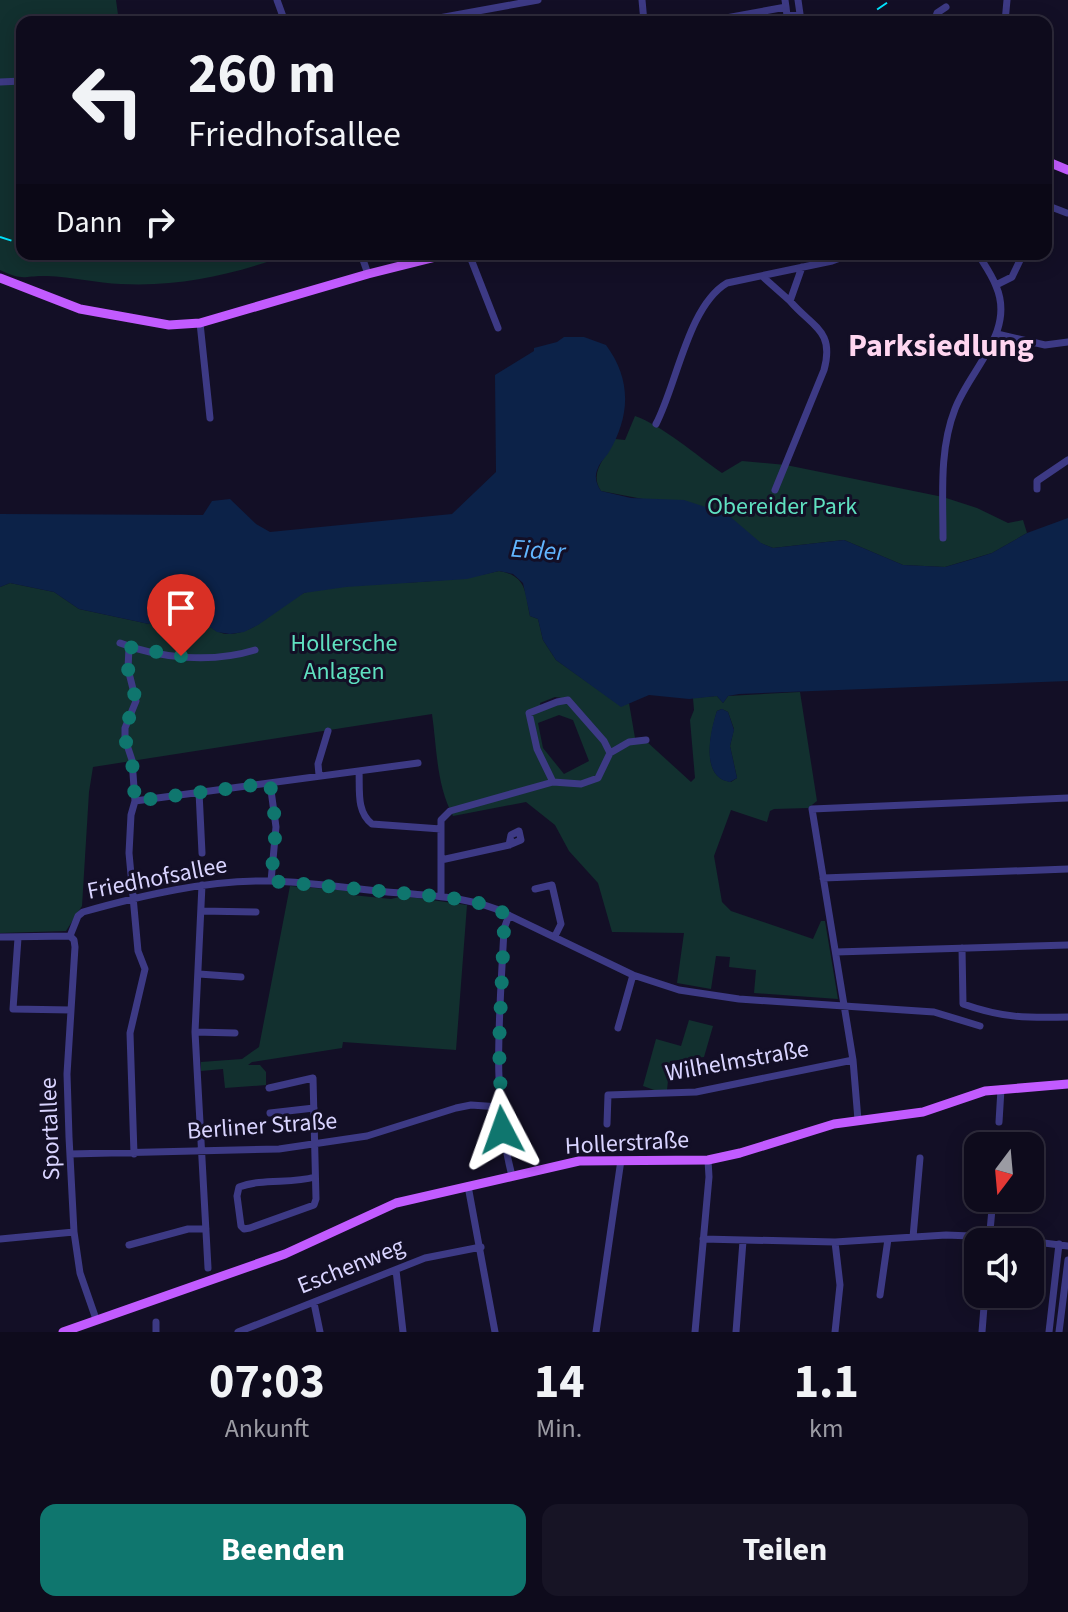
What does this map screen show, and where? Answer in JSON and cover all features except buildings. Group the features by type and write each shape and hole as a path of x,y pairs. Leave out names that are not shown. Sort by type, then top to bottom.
{"main road":[{"path":"0,278 91,312 169,325 200,323 424,260"},
{"name":"Hollerstraße","path":"63,1332 285,1254 396,1203 579,1161 708,1160 834,1124 923,1112 985,1091 1068,1084"}],"street":[{"path":"450,16 538,0"},
{"path":"731,16 785,4 787,16 800,14 798,0"},
{"path":"936,16 946,7"},
{"path":"488,9 489,16"},
{"path":"363,260 368,274"},
{"path":"471,260 498,328"},
{"path":"656,424 668,402 689,337 714,292 727,283 828,260"},
{"path":"943,538 944,455 950,425 971,376 1002,321 996,285 981,260"},
{"path":"996,285 1012,277 1020,260"},
{"path":"790,301 802,267"},
{"path":"762,276 819,328 824,335 828,354 816,392 775,490"},
{"path":"200,323 210,418"},
{"path":"997,334 1045,345 1068,342"},
{"path":"1037,489 1037,481 1068,460"},
{"path":"120,643 207,659 227,658 255,650"},
{"path":"129,647 128,669 136,701 125,728 132,760 135,801 129,853 138,951 145,969 130,1033 134,1154"},
{"path":"553,782 537,749 529,713 568,700 604,741 610,753"},
{"path":"319,775 318,764 328,731"},
{"path":"441,896 441,820 450,811 553,782 581,784 598,778 610,753 629,742 646,740"},
{"path":"135,801 418,763"},
{"path":"359,771 361,809 372,824 441,829"},
{"path":"270,783 276,827 271,881"},
{"path":"199,792 202,853"},
{"path":"858,1120 853,1060 812,809 1068,798"},
{"path":"441,860 509,845"},
{"path":"823,878 1068,869"},
{"name":"Friedhofsallee","path":"70,936 78,916 83,912 202,885 271,881 441,896 476,902 509,915 633,975 679,990 710,996 934,1012 980,1026"},
{"path":"202,885 195,1032 208,1268"},
{"path":"535,889 552,885 561,924 555,936"},
{"path":"201,911 256,912"},
{"path":"509,915 504,929 499,1046 500,1107 512,1176"},
{"path":"0,937 70,936"},
{"name":"Sportallee","path":"70,936 75,947 67,1092 74,1232 82,1285 96,1319"},
{"path":"18,938 13,1009 71,1010"},
{"path":"836,952 1068,945"},
{"path":"962,948 963,1004 1013,1018 1068,1017"},
{"path":"199,974 241,977"},
{"path":"618,1028 633,975"},
{"path":"195,1032 235,1033"},
{"name":"Wilhelmstraße","path":"607,1124 608,1095 696,1092 853,1060"},
{"path":"269,1088 313,1078 315,1145 315,1177 314,1205 250,1228 241,1226 237,1196 239,1187 250,1183 302,1181 315,1177"},
{"path":"999,1122 1001,1089"},
{"name":"Berliner Straße","path":"70,1154 279,1149 367,1136 471,1105 500,1107"},
{"path":"270,1113 314,1108"},
{"path":"913,1237 920,1158"},
{"path":"596,1332 621,1160"},
{"path":"695,1332 708,1160"},
{"path":"468,1186 495,1332"},
{"path":"129,1245 188,1229 206,1229"},
{"path":"0,1239 74,1232"},
{"path":"703,1239 835,1242 913,1237 964,1238"},
{"path":"880,1295 888,1239"},
{"path":"736,1332 743,1241"},
{"path":"835,1242 840,1285 835,1332"},
{"path":"1044,1243 1068,1246"},
{"path":"1049,1332 1059,1244"},
{"name":"Eschenweg","path":"238,1332 449,1251 481,1247"},
{"path":"1059,1332 1068,1260"},
{"path":"396,1270 403,1332"},
{"path":"314,1303 320,1332"},
{"path":"982,1332 984,1308"},
{"path":"156,1322 156,1332"}],"green space":[{"path":"0,0 116,0 118,16 16,16 16,260 273,260 187,281 144,284 20,277 0,270"},
{"name":"Obereider Park","path":"635,416 668,434 722,473 742,461 786,465 943,497 977,508 1008,523 1023,520 1027,533 992,553 945,567 903,565 844,540 773,548 648,500 601,491 597,477 600,465 615,439 625,440"},
{"name":"Hollersche Anlagen","path":"499,571 520,581 530,616 538,619 543,640 556,660 621,706 629,703 635,738 646,739 628,741 611,751 569,699 555,697 540,703 541,709 568,702 612,753 629,743 646,741 691,782 695,778 690,720 694,710 693,698 717,696 723,703 728,696 800,692 817,801 808,808 774,809 770,811 767,822 731,810 714,856 722,902 731,911 813,939 821,921 825,921 838,999 754,993 756,970 729,967 730,957 716,956 711,989 677,983 684,933 612,932 598,883 569,851 555,825 526,802 453,816 440,779 432,714 93,767 82,906 66,931 0,933 0,587 10,583 54,592 79,609 149,624 164,625 165,617 170,614 177,617 183,631 193,614 215,630 230,634 251,628 294,598 310,591","holes":["722,709 728,712 734,729 730,746 737,778 731,782 721,779 711,763 712,730 717,711","559,715 573,720 589,761 564,774 543,748 538,723"]},
{"path":"290,886 467,905 456,1050 343,1042 342,1048 252,1062 248,1065 260,1065 266,1072 266,1085 225,1088 223,1069 201,1071 201,1062 242,1059 259,1047"},
{"path":"689,1020 713,1026 704,1057 670,1061 667,1090 657,1091 643,1086 656,1039 681,1046"}],"water":[{"name":"Eider","path":"564,337 584,337 606,345 624,385 621,425 596,474 601,491 631,498 684,500 727,514 761,543 773,548 844,540 903,565 945,567 992,553 1027,533 1068,518 1068,681 739,694 728,696 723,703 717,696 689,699 649,695 621,707 556,660 543,640 538,619 530,616 523,583 513,574 499,571 467,579 304,593 258,625 230,634 217,632 193,615 190,615 183,632 177,617 170,614 165,617 165,626 149,624 79,609 54,592 10,583 0,587 0,514 203,515 212,501 230,499 256,524 270,532 452,514 496,472 495,375 534,351 534,348"},
{"path":"722,709 728,712 734,730 730,746 737,778 730,782 714,772 711,763 710,741 714,720 717,711"}],"railway":[{"path":"868,16 891,0"},
{"path":"0,237 16,242"}],"district":[{"name":"Parksiedlung","path":"941,346"}],"route":[{"path":"181,656 129,647 128,669 136,701 125,728 125,739 132,760 135,801 270,783 276,827 271,881 445,897 476,902 509,915 504,929 499,1046 502,1130"}]}
